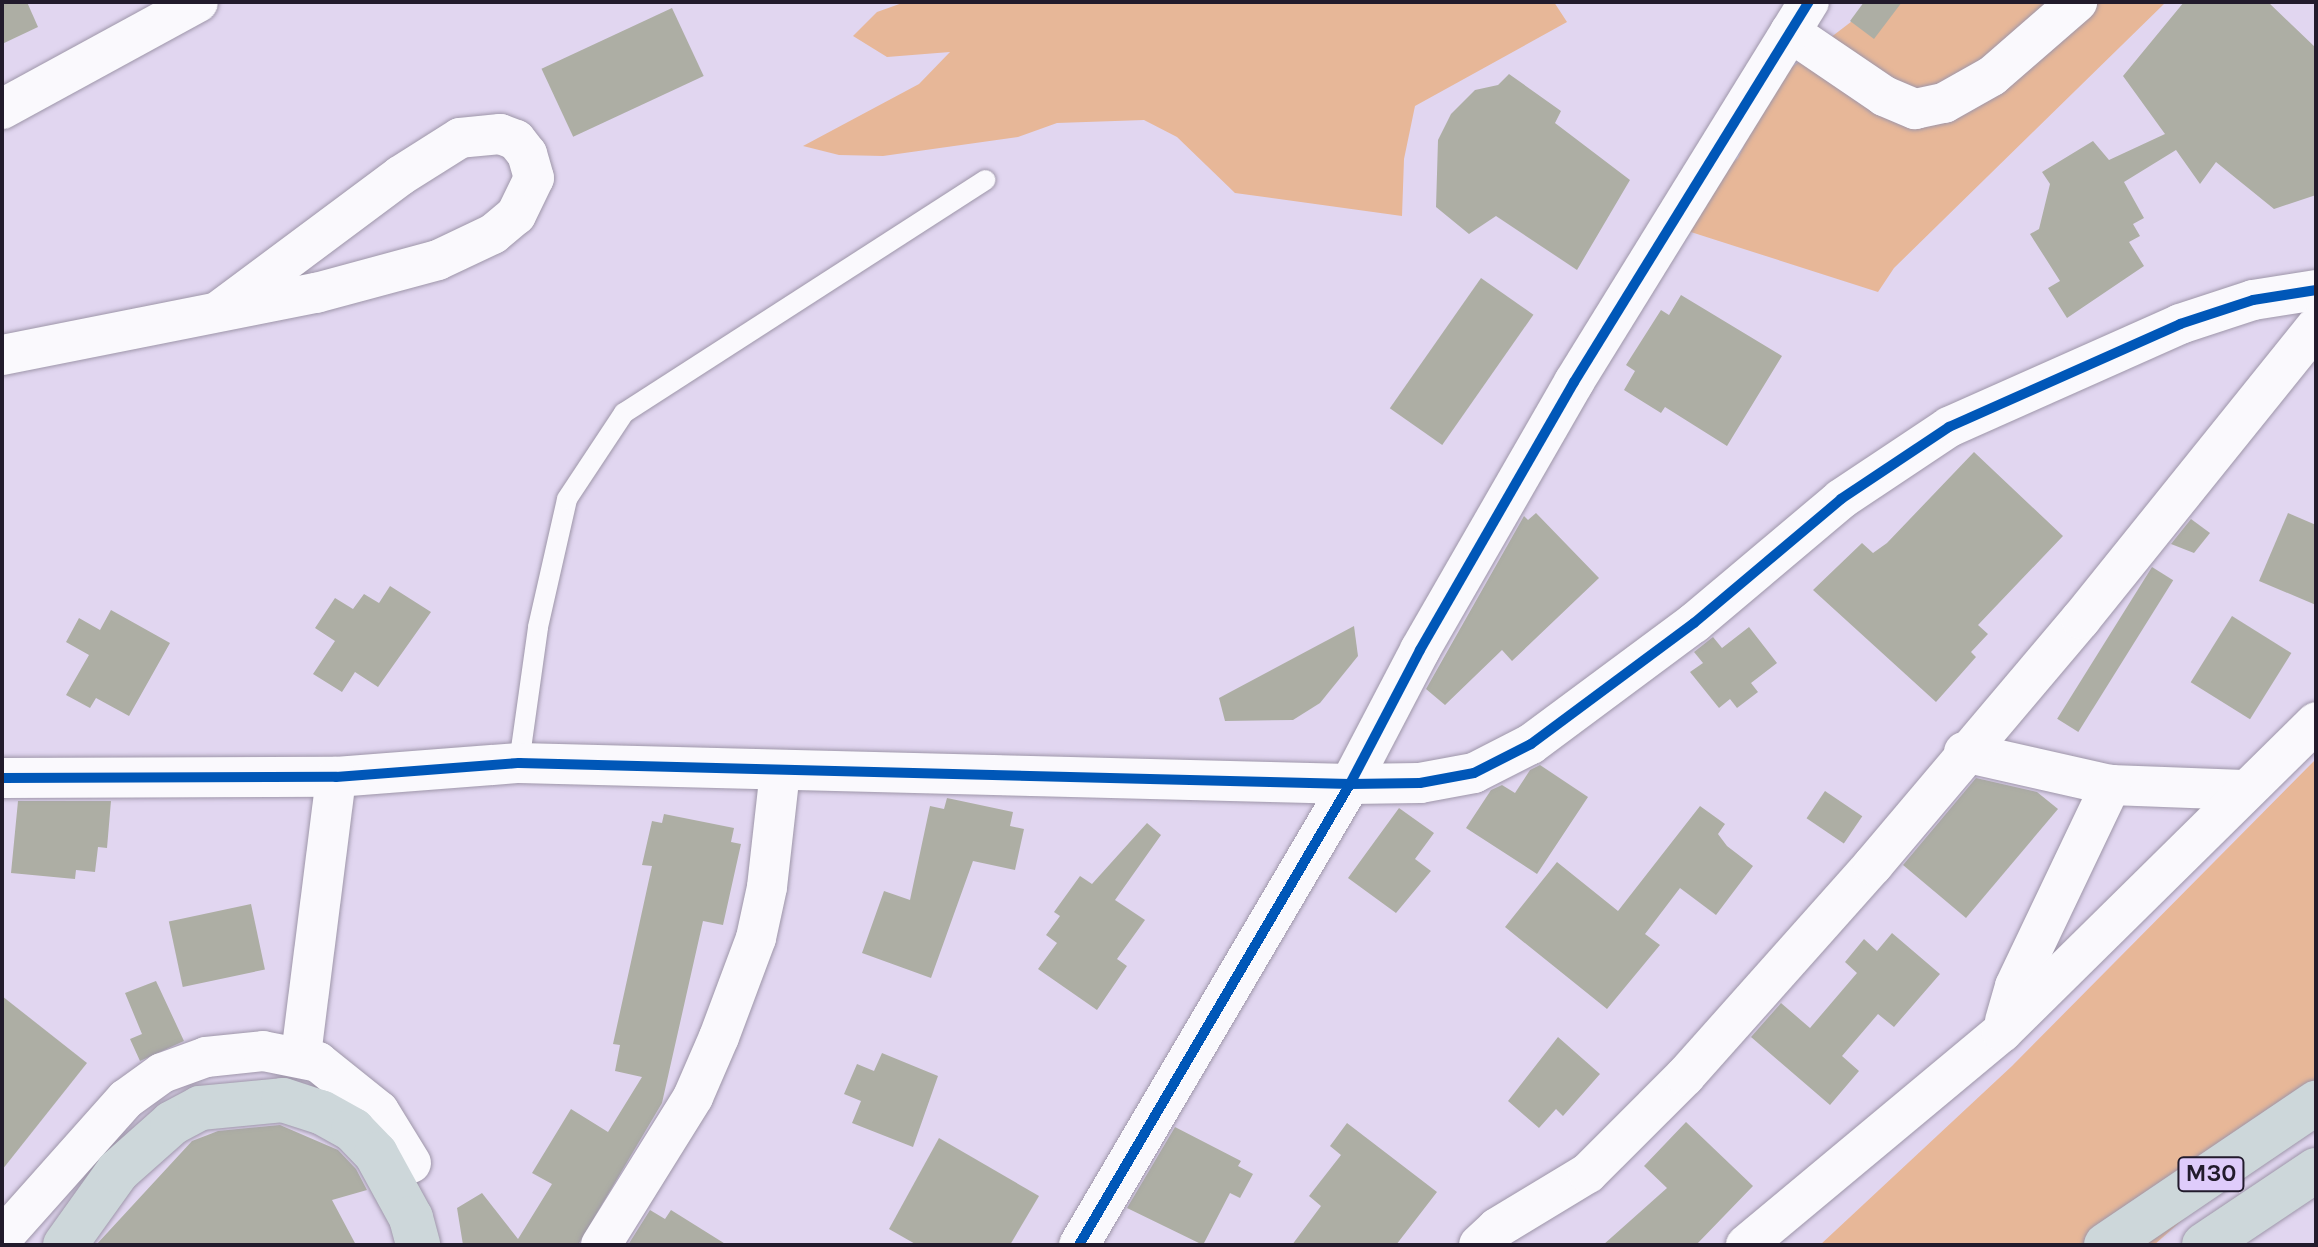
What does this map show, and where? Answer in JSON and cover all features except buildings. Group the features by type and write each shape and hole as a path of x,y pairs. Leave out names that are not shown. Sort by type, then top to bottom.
{"highway":[{"path":"65,1245 118,1171 172,1123 200,1108 283,1100 321,1112 353,1130 392,1176 418,1245"},
{"name":"M30","path":"2106,1245 2316,1103"},
{"name":"M30","path":"2204,1245 2316,1170"}],"street":[{"path":"2,109 198,2"},
{"path":"1079,1245 1350,784 1420,650 1574,382 1800,17 1884,96 1915,109 1944,103 1992,76 2077,2"},
{"path":"2,355 219,311 408,269 493,234 516,215 528,196 534,178 527,154 516,140 500,134 460,138 400,176 219,311"},
{"path":"2,778 336,777 519,763 780,772 1041,773 1350,784 1420,783 1474,773 1531,744 1694,623 1841,499 1949,427 2180,324 2253,300 2316,290"},
{"path":"1479,1245 1497,1228 1588,1173 1685,1076 1873,865 1964,752 2081,619 2316,327"},
{"path":"1746,1245 2002,1032 2316,722"},
{"path":"1964,752 2111,785 2244,790"},
{"path":"601,1245 693,1097 719,1037 762,912 780,772"},
{"path":"301,1055 336,777"},
{"path":"2002,1032 2015,986 2111,785"},
{"path":"2,1238 126,1099 162,1073 235,1052 301,1055 359,1090 398,1134 411,1163"}],"lane":[{"path":"519,763 538,627 567,499 624,413 985,180"}],"shaded area":[{"path":"905,2 1554,2 1567,22 1415,106 1404,159 1402,216 1235,193 1177,137 1144,120 1057,123 1018,137 883,156 839,155 803,146 919,84 950,52 887,57 853,36 877,12"},
{"path":"1877,2 2166,2 1894,268 1878,292 1669,225 1738,158 1775,80"},
{"path":"2316,759 2316,1102 2154,1245 1820,1245 2012,1066"}],"cycle path":[{"path":"2,778 336,777 519,763 1350,784 1420,650 1574,382 1809,2"},
{"path":"1079,1245 1350,784 1420,783 1474,773 1531,744 1694,623 1841,499 1949,427 2180,324 2253,300 2316,290"}]}
